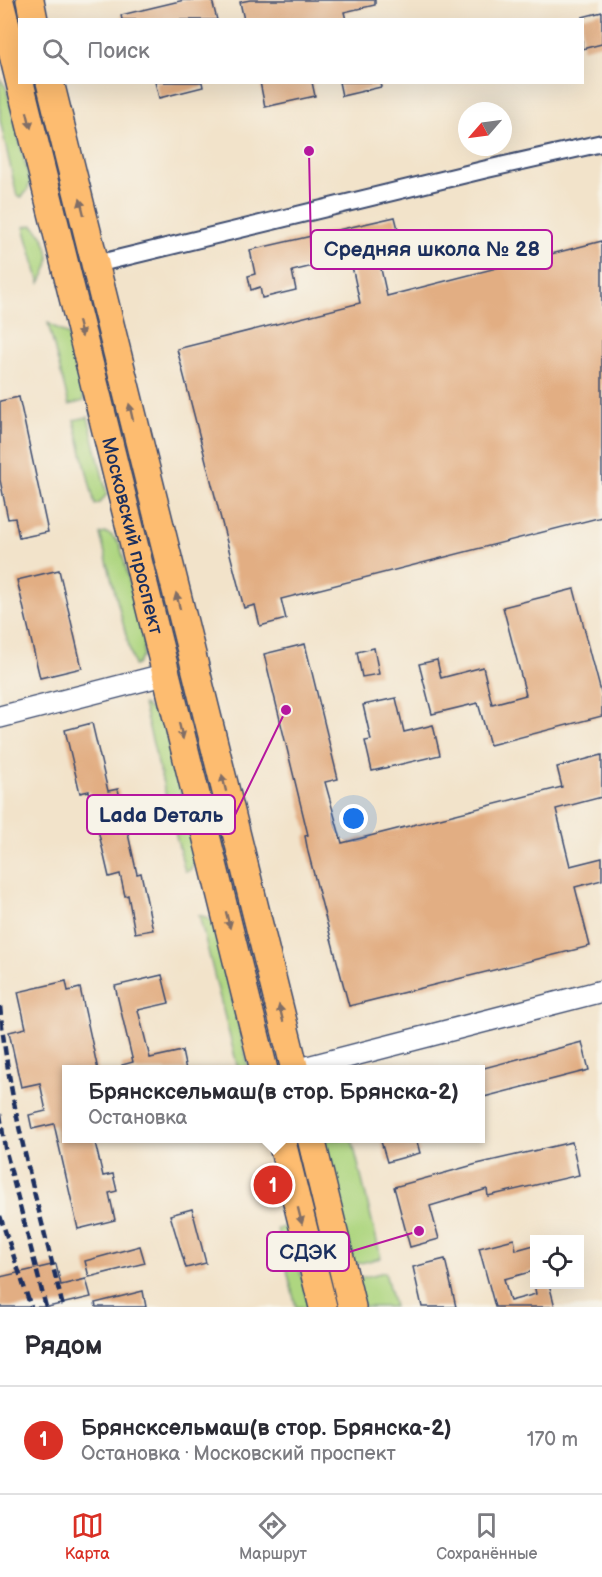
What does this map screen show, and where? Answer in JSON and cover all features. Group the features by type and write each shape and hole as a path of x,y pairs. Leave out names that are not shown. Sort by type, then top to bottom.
{"main road":[{"path":"30,0 34,18"},
{"name":"Московский проспект","path":"0,2 18,76"},
{"name":"Московский проспект","path":"20,84 263,1065"},
{"name":"Московский проспект","path":"51,84 141,456 295,1065"},
{"path":"66,272 96,264"},
{"path":"282,1143 323,1307"},
{"path":"312,1143 352,1307"}],"street":[{"path":"96,264 602,143"},
{"path":"0,717 167,674"},
{"path":"315,1065 602,991"}],"green space":[{"path":"0,79 6,87 30,183 22,197 17,196 0,120"},
{"path":"32,225 42,236 49,255 48,266 40,283 24,227"},
{"path":"48,323 68,335 84,401 69,405"},
{"path":"88,417 107,494 100,503 95,505 74,420"},
{"path":"106,533 120,544 144,642 143,655 134,666 100,534"},
{"path":"143,704 166,728 196,851 196,860 190,870 185,871"},
{"path":"199,915 208,918 215,927 248,1065 237,1065"},
{"path":"322,1143 353,1143 381,1258 352,1265"},
{"path":"289,1226 309,1307 296,1307 277,1229"},
{"path":"385,1272 394,1307 363,1307 356,1279"}],"building":[{"path":"184,0 212,0 216,18 122,18 121,15"},
{"path":"250,0 375,0 375,5 344,12 346,18 244,18 240,2"},
{"path":"602,12 602,44 584,48 584,18 582,17"},
{"path":"156,84 202,84 203,87 159,98"},
{"path":"260,84 312,84 315,96 265,107"},
{"path":"339,84 380,84 381,87 342,96"},
{"path":"395,217 402,245 377,251 387,296 602,241 602,517 281,599 286,619 260,626 255,605 244,608 177,349 360,303 350,257 292,271 296,290 262,298 260,287 251,290 248,276 255,274 250,250"},
{"path":"19,397 48,532 19,538 15,518 8,519 0,480 0,401"},
{"path":"59,570 82,668 40,678 17,580"},
{"path":"574,589 602,696 602,716 490,745 478,703 432,714 419,664 437,660 441,678 483,667 492,704 526,695 503,607"},
{"path":"305,644 338,779 325,782 342,843 562,787 557,767 602,755 602,797 556,809 570,866 602,858 602,880 575,887 590,946 349,1006 308,852 305,836 308,835 264,654"},
{"path":"374,648 379,674 362,677 357,652"},
{"path":"396,698 404,732 433,725 440,755 372,771 365,741 371,740 363,705"},
{"path":"92,723 108,791 118,789 137,874 141,873 153,930 135,933 128,895 125,896 120,874 109,877 89,791 80,793 65,730"},
{"path":"162,975 169,1003 138,1010 150,1058 182,1051 185,1065 122,1065 133,1062 115,986"},
{"path":"66,981 68,991 80,988 97,1065 62,1065 62,1143 95,1143 103,1176 113,1174 117,1191 109,1193 115,1220 78,1229 54,1124 32,1129 29,1115 46,1111 40,1083 21,1087 9,1032 26,1028 18,992"},
{"path":"582,1042 589,1070 485,1097 485,1068"},
{"path":"572,1142 579,1175 488,1196 487,1189 430,1206 439,1239 410,1247 394,1187 477,1164"},
{"path":"381,1143 417,1143 420,1153 387,1162"},
{"path":"192,1209 206,1263 186,1268 170,1215"},
{"path":"514,1239 516,1250 530,1246 530,1272 504,1279 510,1301 536,1294 535,1289 550,1289 555,1307 495,1307 479,1248"},
{"path":"140,1246 145,1263 89,1277 85,1261"},
{"path":"445,1259 456,1307 422,1307 413,1267"},
{"path":"56,1264 61,1285 86,1279 91,1297 48,1307 0,1307 0,1277"},
{"path":"143,1291 146,1307 96,1307 95,1303"}],"railway":[{"path":"0,1006 10,1082 63,1307"},
{"path":"0,1114 5,1148 46,1307"},
{"path":"0,1216 31,1307"}],"place":[{"name":"Средняя школа № 28","path":"309,151"},
{"name":"Lada Dеталь","path":"286,710"},
{"name":"Брянсксельмаш(в стор. Брянска-2)","path":"273,1185"},
{"name":"СДЭК","path":"419,1231"}]}
